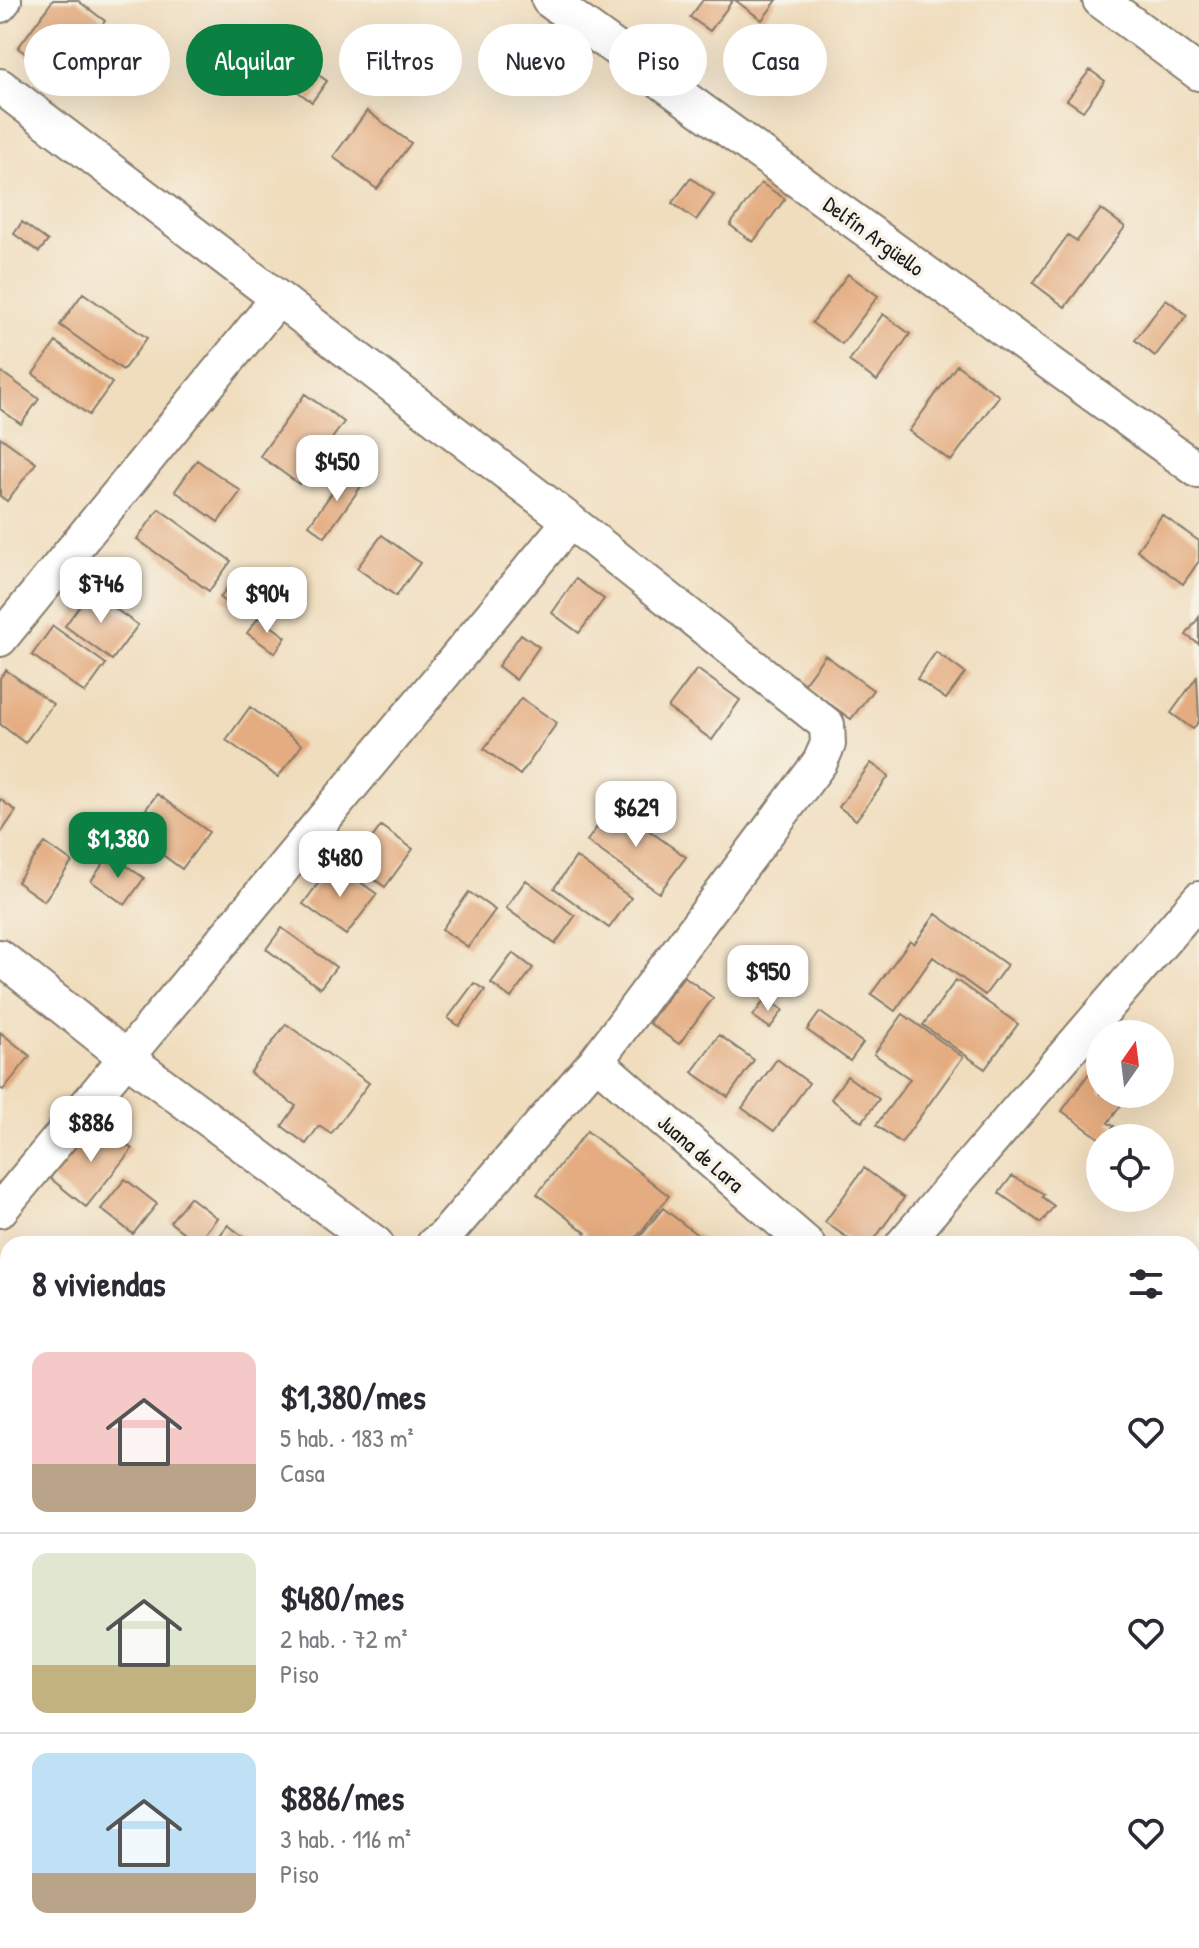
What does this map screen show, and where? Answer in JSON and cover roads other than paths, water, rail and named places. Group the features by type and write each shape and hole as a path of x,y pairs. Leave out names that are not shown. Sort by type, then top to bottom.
{"street":[{"path":"0,5 4,0"},
{"name":"Delfín Argüello","path":"549,0 1199,471"},
{"path":"1100,0 1199,73"},
{"path":"0,86 570,521 827,725 828,744 820,762 596,1061 445,1236"},
{"path":"0,639 277,300"},
{"path":"0,1210 570,521"},
{"path":"910,1236 1199,899"},
{"path":"0,957 128,1059 365,1236"},
{"name":"Juana de Lara","path":"596,1061 798,1236"}]}
